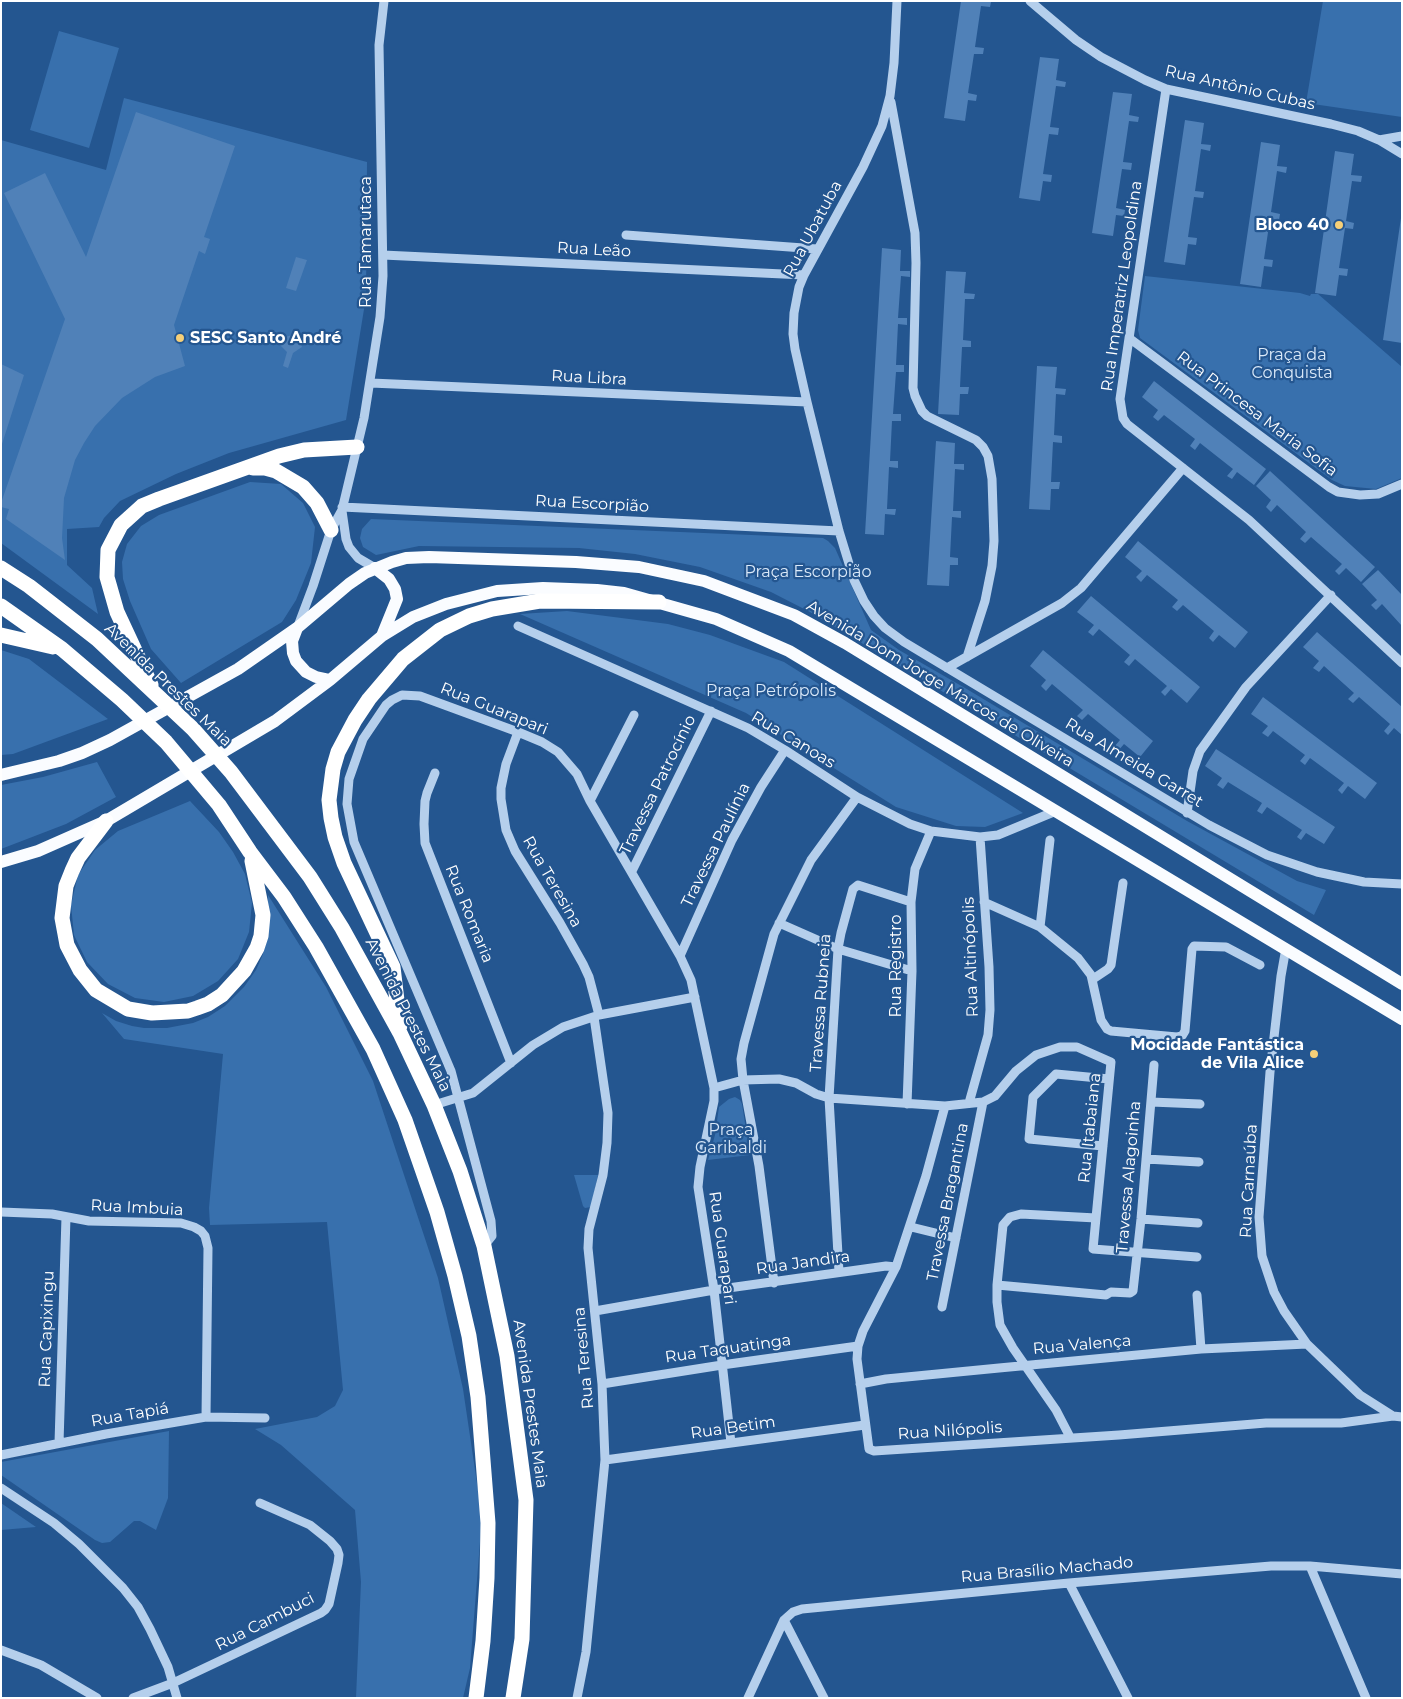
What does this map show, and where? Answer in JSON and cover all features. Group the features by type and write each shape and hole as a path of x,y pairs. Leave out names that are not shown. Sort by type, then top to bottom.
{"highway":[{"path":"153,690 117,612 110,591 107,562 112,540 121,525 142,506 279,456 304,450 357,447"},
{"path":"247,468 271,470 295,481 317,503 331,530"},
{"name":"Avenida Prestes Maia","path":"1,568 28,586 97,639 193,729 231,772 305,870 342,928 400,1033 434,1105 460,1171 484,1246 508,1356 526,1500 522,1639 513,1698"},
{"path":"400,1033 393,967 344,863 331,818 329,800 333,770 338,752 351,726 369,699 403,660 440,630 469,616 492,609 540,601 659,602"},
{"path":"1,606 62,649 122,700 166,742 219,805 250,852 284,897 316,947 373,1049 405,1120 437,1212 455,1276 469,1336 478,1397 488,1523 483,1641 476,1698"},
{"path":"1,635 62,649"},
{"path":"106,821 78,858 66,886 62,918 66,945 80,970 96,990 128,1009 138,1012 152,1014 188,1011 208,1004 222,995 244,971 257,948 261,936 263,914 250,852"}],"main road":[{"name":"Avenida Dom Jorge Marcos de Oliveira","path":"1,775 36,768 82,753 110,740 238,669 297,628 337,593 365,573 406,558 429,557 610,564 671,573 704,581 794,615 845,643 1402,984"},
{"path":"375,568 389,580 395,589 397,599 382,636"},
{"path":"1,862 38,851 106,821 275,721 330,680 382,636 413,616 482,594 515,589 574,588 624,593 716,618 790,651 1402,1019"},
{"path":"297,628 292,641 296,661 306,672 316,677 330,680"}],"street":[{"name":"Rua Tamarutaca","path":"297,628 331,530 342,509 370,383 383,293 379,45 384,1"},
{"name":"Rua Ubatuba","path":"874,616 854,580 807,402 793,334 795,306 804,275 874,146 882,126 890,96 894,63 897,1"},
{"name":"Rua Antônio Cubas","path":"1030,1 1076,40 1101,57 1166,89 1358,131 1379,140 1402,154"},
{"name":"Rua Imperatriz Leopoldina","path":"1166,89 1120,399 1124,418 1127,424 1248,520 1402,662"},
{"path":"890,96 915,233 913,388 915,396 922,411 927,416 976,440 984,447 988,456 992,479 994,541 991,573 985,601 967,657"},
{"path":"1379,140 1402,136"},
{"path":"626,235 817,249"},
{"name":"Rua Leão","path":"383,255 804,275"},
{"name":"Rua Princesa Maria Sofia","path":"1129,338 1329,488 1338,492 1360,495 1378,494 1402,484"},
{"name":"Rua Libra","path":"370,383 807,402"},
{"path":"947,668 1062,603 1081,588 1183,468"},
{"name":"Rua Tamarutaca","path":"342,509 346,539 349,547 358,558 375,568"},
{"name":"Rua Escorpião","path":"342,509 840,531"},
{"path":"1187,813 1193,771 1200,751 1246,688 1331,595"},
{"name":"Rua Almeida Garret","path":"874,616 885,628 904,642 1187,813 1291,864 1343,878 1372,883 1402,884"},
{"name":"Rua Canoas","path":"518,626 748,728 857,798 910,824 931,831 980,837 998,835 1056,811"},
{"name":"Rua Guarapari","path":"484,1246 492,1236 491,1221 451,1071 354,842 347,804 349,779 363,738 370,726 392,700 402,695 420,696 518,732 542,742 558,752 576,774 680,956 691,980 714,1088 714,1101 700,1167 698,1187 714,1290 731,1444"},
{"name":"Travessa Patrocínio","path":"632,871 711,711"},
{"path":"590,801 634,715"},
{"name":"Rua Teresina","path":"518,732 506,764 501,788 500,799 506,830 515,851 560,923 583,964 588,977 596,1016 608,1113 603,1175 588,1239 602,1384 606,1460 586,1652 577,1698"},
{"name":"Travessa Paulínia","path":"680,956 732,840 761,787 785,750"},
{"name":"Rua Romaria","path":"435,773 425,801 425,843 511,1062"},
{"path":"774,1282 759,1166 743,1080 741,1059 774,934 811,860 857,798"},
{"name":"Rua Registro","path":"907,1104 912,971 911,902 915,869 931,831"},
{"name":"Rua Altinópolis","path":"969,1103 988,1036 990,1016 990,983 980,837"},
{"path":"1040,927 1050,840"},
{"path":"1093,979 1111,965 1123,884"},
{"name":"Travessa Rubneia","path":"839,1272 829,1098 840,932 853,889 858,885 911,902"},
{"path":"984,902 1040,927 1078,958 1093,979 1101,1020 1107,1029 1117,1032 1182,1036 1185,1031 1192,949 1194,946 1226,948 1260,965"},
{"path":"779,923 838,949 912,971"},
{"name":"Rua Carnaúba","path":"1286,948 1270,1072 1259,1217 1262,1256 1274,1292 1284,1311 1307,1344 1360,1395 1397,1417"},
{"path":"434,1105 473,1093 511,1062 563,1027 596,1016 695,997"},
{"name":"Rua Itabaiana","path":"983,1102 995,1096 1016,1070 1029,1059 1060,1046 1077,1047 1111,1062 1093,1249 1197,1257"},
{"name":"Travessa Alagoinha","path":"997,1285 1106,1295 1111,1292 1130,1293 1133,1291 1154,1065"},
{"path":"1103,1146 1029,1139 1033,1097 1056,1074 1110,1078"},
{"path":"714,1088 743,1080 786,1080 829,1098 945,1106 983,1102"},
{"name":"Travessa Bragantina","path":"942,1307 983,1102"},
{"path":"1151,1102 1200,1104"},
{"name":"Rua Nilópolis","path":"945,1106 934,1151 911,1227 896,1267 863,1331 858,1346 857,1359 869,1449 874,1451 1266,1423 1361,1421 1397,1417"},
{"path":"1146,1159 1199,1162"},
{"name":"Rua Imbuia","path":"1,1212 52,1214 89,1221 181,1223 194,1227 205,1236 208,1248 206,1417"},
{"path":"1070,1437 1056,1410 1024,1366 1000,1325 997,1285 1003,1225 1010,1217 1021,1214 1096,1218"},
{"name":"Rua Capixingu","path":"59,1443 66,1217"},
{"path":"1141,1219 1198,1224"},
{"path":"911,1227 956,1238"},
{"name":"Rua Jandira","path":"595,1311 714,1290 886,1266 896,1267"},
{"path":"1197,1295 1201,1349"},
{"name":"Rua Valença","path":"860,1384 886,1379 1201,1349 1307,1344"},
{"name":"Rua Taquatinga","path":"602,1384 722,1364 858,1346"},
{"name":"Rua Tapiá","path":"1,1455 206,1417 265,1418"},
{"name":"Rua Betim","path":"606,1460 866,1425"},
{"path":"1,1488 54,1523 79,1544 123,1588 138,1607 146,1622 168,1667 177,1698"},
{"name":"Rua Cambuci","path":"132,1698 174,1683 322,1613 329,1604 338,1563 339,1555 336,1549 330,1541 310,1525 260,1503"},
{"path":"1310,1566 1366,1698"},
{"name":"Rua Brasílio Machado","path":"784,1620 793,1612 802,1609 1259,1567 1310,1566 1402,1574"},
{"path":"1069,1583 1128,1698"},
{"path":"748,1698 784,1620"},
{"path":"784,1620 824,1698"},
{"path":"1,1650 41,1665 97,1698"}],"green space":[{"path":"1323,1 1402,1 1402,117 1306,103"},
{"path":"59,31 119,48 89,148 30,130"},
{"name":"SESC Santo André","path":"124,98 367,162 366,297 346,420 229,453 176,474 120,501 104,518 99,527 67,529 67,565 92,588 98,614 1,543 1,140 106,170"},
{"name":"Praça da Conquista","path":"1145,276 1300,293 1310,296 1311,294 1318,294 1402,367 1402,478 1376,489 1345,486 1332,480 1140,338 1138,330"},
{"path":"250,482 281,484 303,503 315,527 311,563 296,600 282,622 181,683 151,649 130,601 123,579 122,562 127,544 141,526 159,515"},
{"name":"Praça Escorpião","path":"371,519 823,538 835,548 871,630 899,650 1187,821 1297,881 1326,890 1314,915 810,612 771,592 700,567 635,554 579,548 419,546 376,555 363,547 360,538 362,529"},
{"name":"Praça Petrópolis","path":"567,611 668,624 710,635 784,662 1023,813 985,827 956,826 896,807 746,713 520,614"},
{"path":"1,650 29,659 108,719 13,754 1,755"},
{"path":"97,762 116,797 66,824 1,849 1,785 43,777"},
{"path":"190,801 219,832 245,874 252,903 249,932 238,959 218,981 193,996 164,1002 135,998 108,984 87,962 74,935 71,905 78,875 95,850 118,831"},
{"path":"268,895 326,987 373,1081 438,1278 463,1389 482,1517 470,1668 463,1698 356,1698 361,1582 355,1510 281,1445 255,1429 317,1417 335,1406 343,1390 327,1222 210,1225 209,1208 223,1054 124,1039 102,1013 116,1021 132,1026 167,1028 193,1023 208,1017 225,1006 244,987 256,970 263,954 268,925"},
{"name":"Praça Garibaldi","path":"735,1097 742,1104 750,1155 708,1160 715,1135 719,1107"},
{"path":"574,1175 598,1175 591,1207 585,1208 583,1206"},
{"path":"169,1431 168,1498 156,1530 140,1521 134,1521 110,1542 102,1543 1,1475 1,1462"},
{"path":"1,1503 36,1527 1,1530"}],"building":[{"path":"961,1 991,2 990,7 981,6 975,47 984,48 983,54 974,54 968,93 977,95 976,101 968,100 965,121 944,118"},
{"path":"1040,57 1059,59 1056,80 1066,82 1065,87 1056,86 1050,127 1059,128 1058,135 1049,134 1043,174 1052,175 1051,182 1043,181 1040,201 1019,198"},
{"path":"1113,92 1132,94 1129,115 1139,117 1138,122 1129,121 1123,162 1132,163 1131,170 1122,169 1116,208 1125,210 1124,216 1116,215 1113,236 1092,233"},
{"path":"136,112 235,146 204,237 210,239 205,254 199,251 174,325 185,366 155,377 122,398 95,426 84,443 75,460 64,498 62,538 65,560 6,519 9,509 1,507 65,319 4,193 45,173 86,257"},
{"path":"1185,120 1204,123 1201,144 1211,145 1210,151 1201,149 1195,191 1204,192 1203,198 1194,197 1188,237 1197,238 1196,245 1188,244 1185,265 1164,262"},
{"path":"1261,142 1280,145 1277,166 1287,167 1286,173 1277,171 1271,212 1280,214 1279,220 1270,219 1264,259 1273,260 1272,267 1264,266 1261,287 1240,284"},
{"name":"Bloco 40","path":"1335,151 1354,154 1351,175 1362,176 1361,182 1352,181 1346,221 1354,223 1353,229 1345,228 1339,268 1348,269 1347,276 1339,275 1336,296 1315,293"},
{"path":"1402,218 1402,343 1383,340"},
{"path":"882,248 901,250 900,271 910,271 910,277 901,276 898,318 907,318 907,325 898,324 896,365 904,365 904,372 896,372 893,414 901,414 901,421 892,421 890,461 898,461 898,468 889,467 887,509 896,509 895,515 885,514 884,535 865,534"},
{"path":"296,257 307,260 296,291 286,288"},
{"path":"946,271 966,272 964,293 975,294 974,299 965,299 963,340 971,341 971,347 962,347 960,387 969,387 968,394 960,394 959,415 938,414"},
{"path":"299,333 298,337 302,347 293,353 288,368 283,366 287,352 275,340"},
{"path":"1,364 24,375 2,444 1,444"},
{"path":"1037,366 1057,367 1055,388 1066,389 1065,395 1056,394 1054,435 1062,436 1062,443 1053,442 1051,482 1060,482 1059,489 1051,489 1050,510 1029,509"},
{"path":"1154,381 1266,469 1254,485 1237,472 1232,479 1227,476 1233,469 1200,443 1195,450 1190,446 1195,439 1164,415 1158,421 1153,417 1158,410 1142,397"},
{"path":"936,441 955,443 954,464 964,464 964,470 955,469 953,511 961,511 961,518 952,517 950,557 958,558 958,565 950,565 949,586 927,585"},
{"path":"1270,471 1375,567 1361,582 1346,568 1339,575 1335,571 1342,564 1311,537 1305,543 1300,539 1306,532 1277,505 1271,512 1266,507 1271,500 1256,486"},
{"path":"1138,541 1248,632 1235,648 1219,635 1213,642 1209,638 1214,631 1183,605 1177,611 1172,607 1178,600 1147,575 1141,582 1136,577 1142,571 1125,557"},
{"path":"1378,570 1402,595 1402,626 1382,604 1376,610 1371,605 1377,600 1362,584"},
{"path":"1091,596 1200,687 1187,703 1171,689 1165,696 1161,692 1167,686 1135,659 1129,666 1124,662 1130,655 1099,629 1093,636 1088,632 1094,625 1077,612"},
{"path":"1317,632 1402,707 1402,735 1394,728 1388,735 1384,731 1390,724 1359,697 1353,703 1348,699 1354,693 1324,666 1319,672 1313,668 1319,661 1303,647"},
{"path":"1043,650 1153,741 1140,757 1124,744 1118,751 1114,747 1120,740 1088,714 1082,720 1077,716 1083,710 1052,684 1046,691 1041,686 1046,680 1030,666"},
{"path":"1263,697 1377,783 1365,799 1348,786 1342,794 1338,790 1344,783 1310,758 1305,765 1300,761 1305,755 1273,731 1268,737 1262,733 1268,726 1251,714"},
{"path":"1216,749 1335,827 1324,844 1306,833 1301,840 1297,837 1302,830 1267,807 1262,814 1257,811 1262,803 1228,782 1223,789 1217,785 1222,778 1205,766"}],"place":[{"name":"Bloco 40","path":"1339,225"},
{"name":"SESC Santo André","path":"180,338"},
{"name":"Mocidade Fantástica de Vila Alice","path":"1314,1054"}]}
